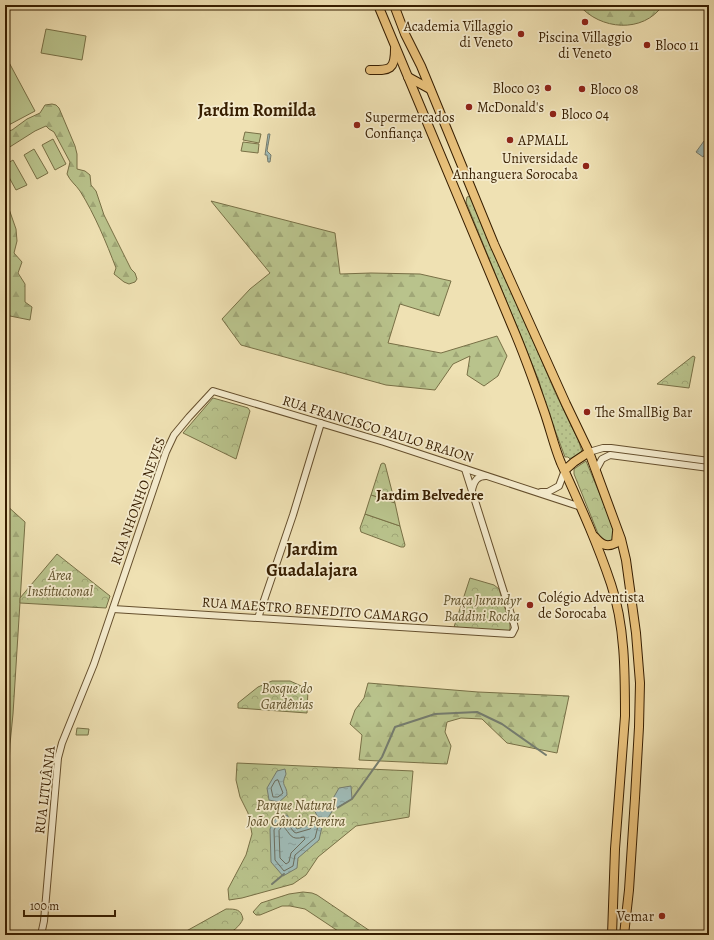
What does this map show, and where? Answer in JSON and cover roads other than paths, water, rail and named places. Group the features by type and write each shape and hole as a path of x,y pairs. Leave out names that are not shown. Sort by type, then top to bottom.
{"main road":[{"path":"378,5 459,196 529,367 561,462 593,535 611,584 617,608 622,641 625,716 615,849 613,935"},
{"path":"394,5 405,34 421,66 497,251 589,452 618,527 626,560 636,633 640,683 639,727 624,935"},
{"path":"370,70 383,70 389,68 395,60 395,46"},
{"path":"408,76 430,89"},
{"path":"459,196 471,188"},
{"path":"565,470 589,452"},
{"path":"593,535 600,543 606,546 611,546 616,543 618,527"},
{"path":"613,935 618,899 628,890"}],"street":[{"name":"RUA FRANCISCO PAULO BRAION","path":"213,391 465,468 581,507"},
{"name":"RUA NHONHO NEVES","path":"113,609 166,452 174,435 213,391"},
{"path":"258,618 293,515 321,423"},
{"path":"589,452 603,448 611,448 709,461"},
{"path":"596,470 602,459 610,455 709,468"},
{"path":"465,468 472,490"},
{"name":"RUA FRANCISCO PAULO BRAION","path":"535,491 548,492 556,488 561,483 565,470"},
{"path":"472,490 474,483 479,476 489,476"},
{"name":"RUA MAESTRO BENEDITO CAMARGO","path":"113,609 505,635 512,634 515,628 514,624 472,490"},
{"name":"RUA LITUÂNIA","path":"41,935 44,921 59,753 89,678 113,609"}],"water":[{"path":"268,134 270,134 267,151 271,155 270,162 268,162 267,155 265,155"},
{"path":"704,141 709,144 709,149 703,157 696,152"},
{"path":"285,769 286,774 284,783 287,795 279,802 269,800 267,788 277,771"},
{"path":"351,786 352,799 333,810 322,827 319,840 298,858 297,868 283,876 271,862 270,829 276,817 287,815 297,829 309,825 317,816 314,809 331,802 339,788"}],"waterway":[{"path":"332,811 352,799 382,757 395,727 435,714 477,712 502,724 546,755"},
{"path":"272,884 284,874"}],"place":[{"name":"Piscina Villaggio di Veneto","path":"585,22"},
{"name":"Academia Villaggio di Veneto","path":"521,34"},
{"name":"Bloco 11","path":"647,45"},
{"name":"Bloco 03","path":"548,88"},
{"name":"Bloco 08","path":"582,89"},
{"name":"McDonald's","path":"469,107"},
{"name":"Bloco 04","path":"553,114"},
{"name":"Supermercados Confiança","path":"357,125"},
{"name":"APMALL","path":"510,140"},
{"name":"Universidade Anhanguera Sorocaba","path":"586,166"},
{"name":"The SmallBig Bar","path":"587,412"},
{"name":"Colégio Adventista de Sorocaba","path":"530,605"},
{"name":"Vemar","path":"662,916"}],"district":[{"name":"Jardim Romilda","path":"257,110"},
{"name":"Jardim Belvedere","path":"430,495"},
{"name":"Jardim Guadalajara","path":"312,559"}],"park label":[{"name":"Área Institucional","path":"60,584"},
{"name":"Praça Jurandyr Baddini Rocha","path":"482,608"},
{"name":"Bosque do Gardênias","path":"287,696"},
{"name":"Parque Natural João Câncio Pereira","path":"296,814"}]}
